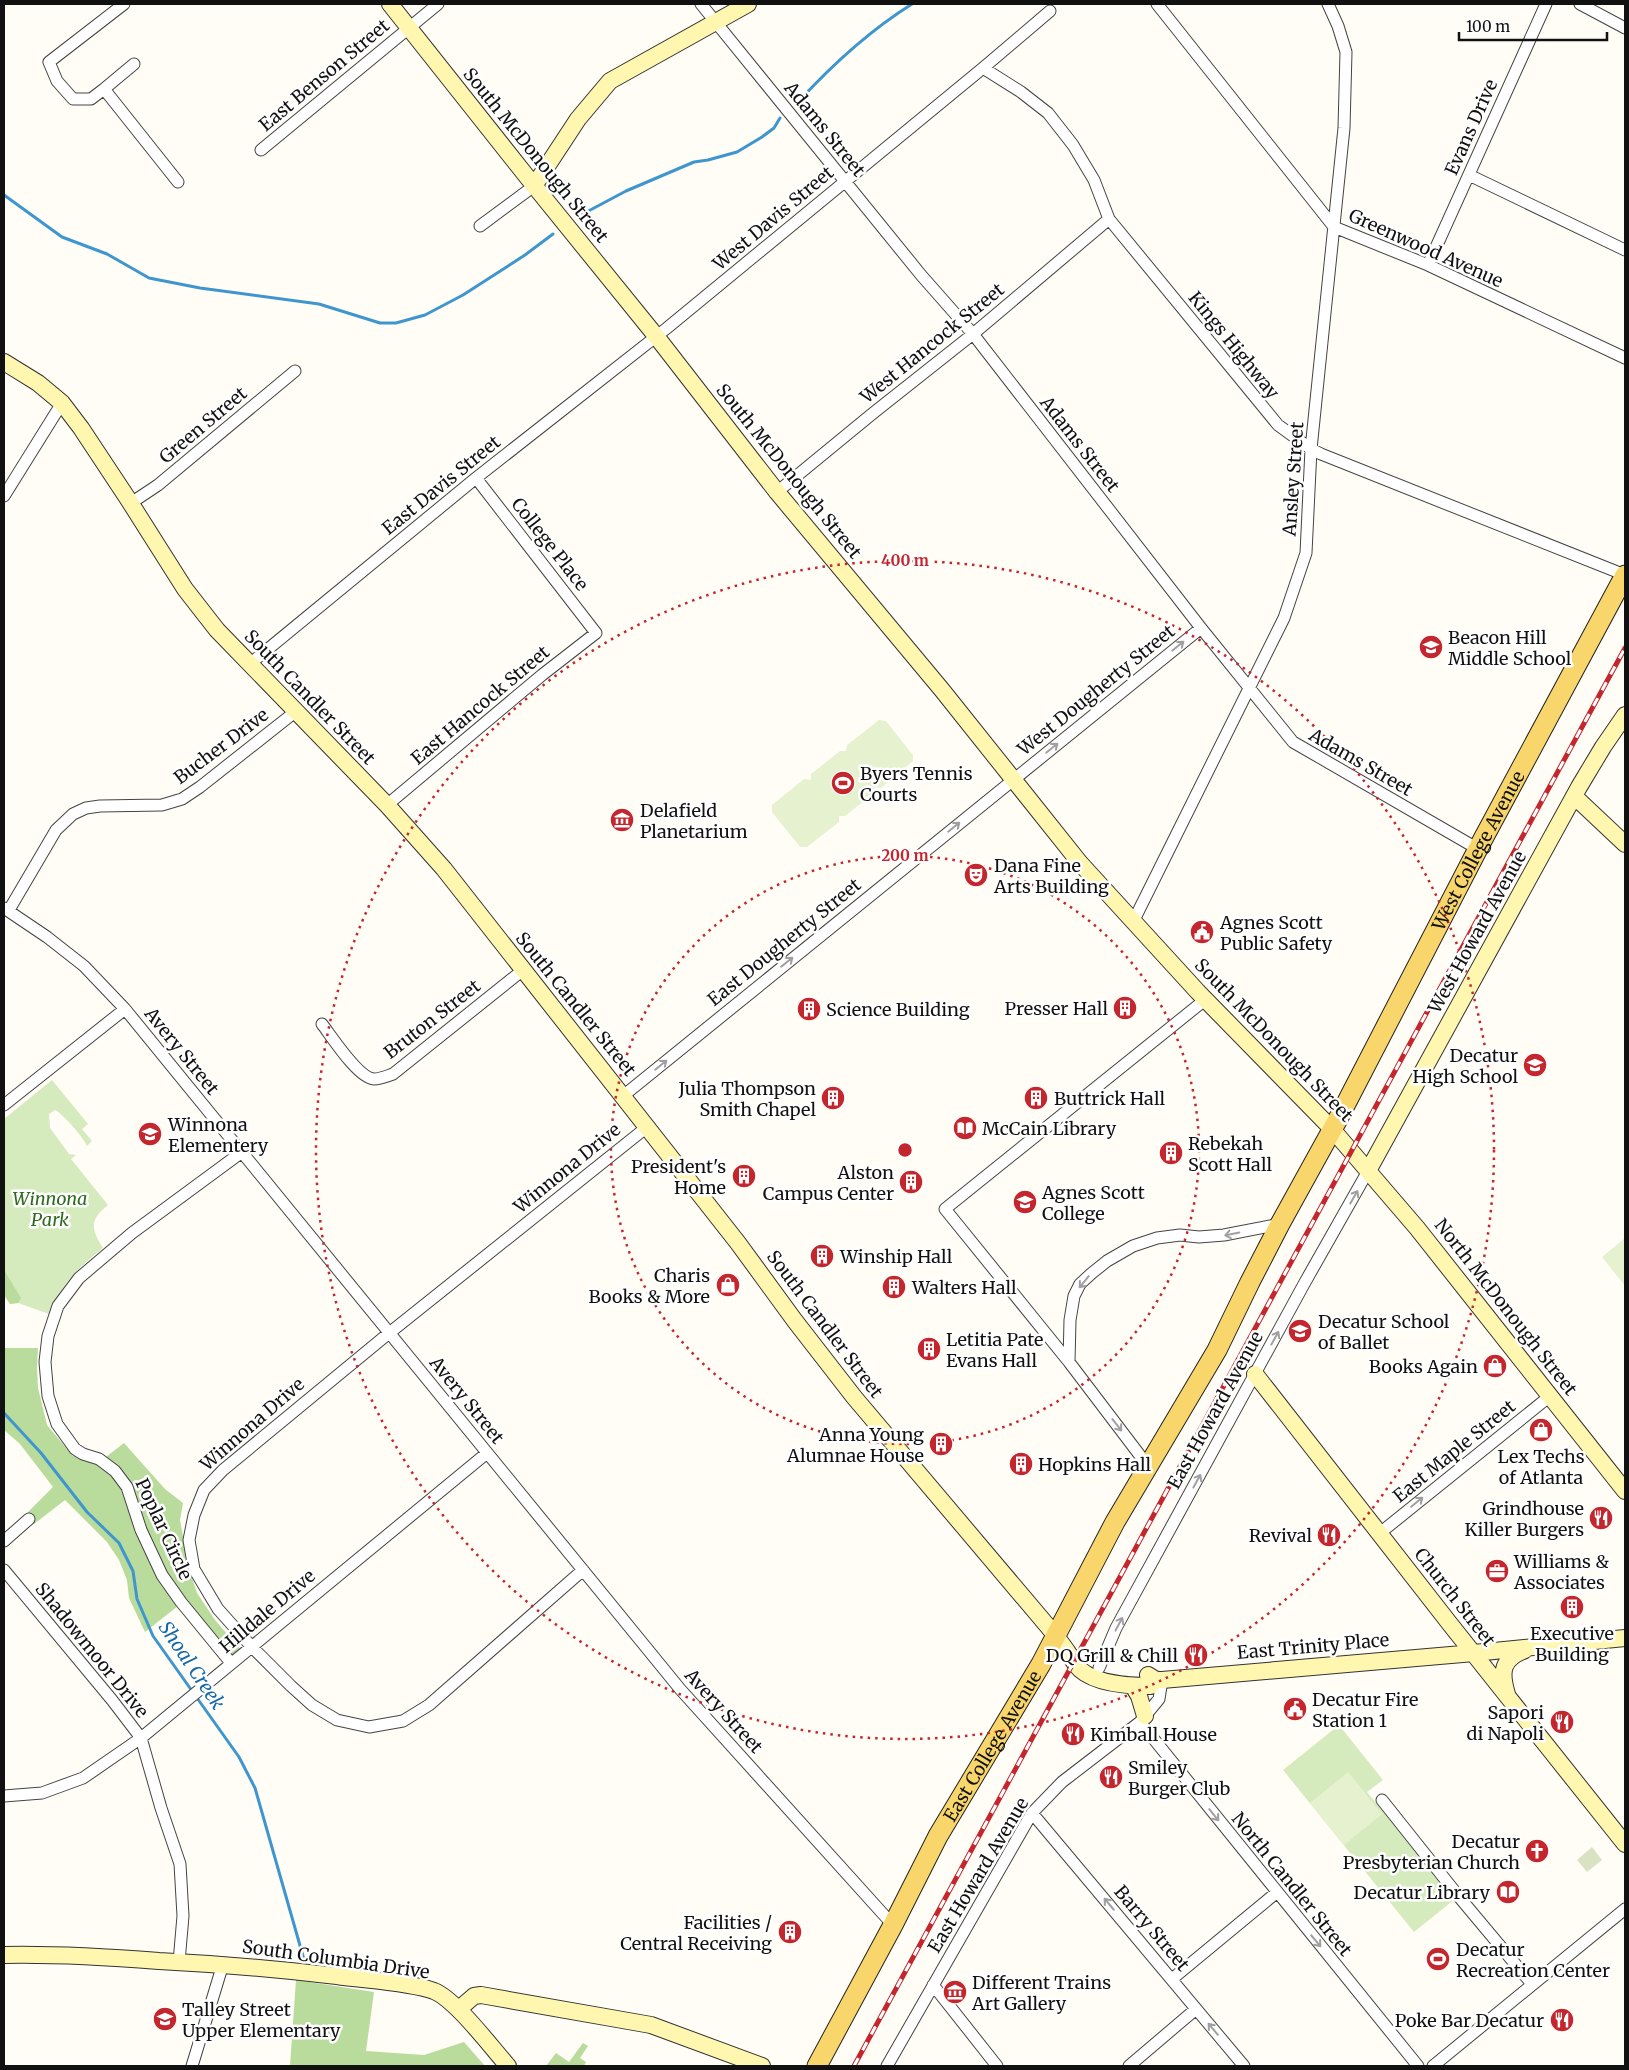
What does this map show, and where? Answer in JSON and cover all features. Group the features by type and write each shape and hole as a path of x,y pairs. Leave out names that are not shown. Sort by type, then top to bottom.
{"main road":[{"name":"West College Avenue","path":"1332,1128 1625,575"},
{"name":"East College Avenue","path":"817,2066 893,1925 938,1836 1041,1664 1115,1522 1170,1428 1212,1340 1250,1282 1332,1128"}],"street":[{"path":"124,4 49,62 57,81 73,99 90,99 134,64"},
{"name":"South McDonough Street","path":"390,4 656,336 777,492 1014,779 1080,863 1206,1000 1332,1128 1352,1151"},
{"name":"East Benson Street","path":"261,150 438,4"},
{"name":"Adams Street","path":"701,4 921,275 973,334 1201,628 1293,742 1478,850"},
{"path":"480,226 534,186 578,118 610,81 748,4"},
{"name":"Greenwood Avenue","path":"1157,4 1334,227 1428,266 1625,358"},
{"name":"Ansley Street","path":"1133,922 1284,618 1306,553 1311,449 1344,128 1346,52 1338,26 1328,4"},
{"name":"Evans Drive","path":"1428,266 1546,4"},
{"path":"1580,4 1625,28"},
{"name":"West Davis Street","path":"656,336 1050,11"},
{"name":"Kings Highway","path":"983,68 1048,113 1072,145 1094,180 1108,219 1278,425 1311,449 1625,575"},
{"path":"104,89 178,182"},
{"path":"1469,174 1625,250"},
{"name":"West Hancock Street","path":"777,492 973,334 1108,219"},
{"name":"East Davis Street","path":"250,663 476,478 656,336"},
{"name":"South Candler Street","path":"4,362 38,383 62,403 81,428 186,589 216,630 387,805 444,869 624,1096 854,1397 1075,1659"},
{"name":"Green Street","path":"131,504 158,485 295,371"},
{"path":"4,496 62,403"},
{"name":"College Place","path":"476,478 596,633"},
{"name":"West Dougherty Street","path":"1014,779 1201,628"},
{"name":"East Hancock Street","path":"387,805 542,675 596,633"},
{"name":"Bucher Drive","path":"6,909 64,820 86,808 162,805 182,799 295,712"},
{"name":"West Howard Avenue","path":"1368,1171 1574,796 1603,747 1625,715"},
{"name":"East Dougherty Street","path":"624,1096 1014,779"},
{"path":"1574,796 1625,844"},
{"name":"Avery Street","path":"6,909 47,937 84,966 125,1009 680,1689 893,1925"},
{"name":"Bruton Street","path":"322,1024 359,1072 372,1079 383,1078 393,1074 523,970"},
{"path":"1148,1466 1069,1362 945,1209 1206,1000"},
{"path":"4,1105 125,1009"},
{"name":"Winnona Drive","path":"583,1570 429,1705 403,1721 369,1727 337,1720 312,1705 250,1646 218,1609 194,1569 190,1540 194,1515 204,1490 223,1470 390,1332 647,1127"},
{"name":"North McDonough Street","path":"1352,1151 1418,1228 1625,1491"},
{"name":"Poplar Circle","path":"231,1663 181,1602 162,1575 141,1530 127,1487 115,1471 100,1459 83,1454 75,1449 57,1424 48,1396 45,1362 48,1336 58,1306 79,1278 132,1233 242,1152"},
{"name":"East Howard Avenue","path":"1105,1671 1116,1628 1368,1171"},
{"path":"1069,1362 1070,1320 1074,1296 1080,1284 1107,1261 1133,1246 1157,1238 1180,1235 1199,1237 1224,1236 1280,1224"},
{"name":"Church Street","path":"1255,1374 1625,1844"},
{"name":"East Maple Street","path":"1380,1533 1550,1396"},
{"name":"Hilldale Drive","path":"4,1796 42,1793 83,1778 141,1738 250,1646 487,1453"},
{"path":"4,1541 29,1519"},
{"name":"Shadowmoor Drive","path":"4,1570 112,1700 141,1738 161,1808 180,1864 183,1916 179,1962"},
{"name":"East Trinity Place","path":"1075,1659 1076,1665 1091,1676 1110,1684 1151,1686 1159,1680 1625,1638"},
{"path":"1508,1696 1503,1676 1506,1664 1514,1656 1534,1646"},
{"path":"1075,1659 1080,1658 1105,1671"},
{"name":"East Trinity Place","path":"1105,1671 1122,1676 1150,1675 1159,1680"},
{"name":"East Howard Avenue","path":"887,2066 1032,1813 1062,1782 1142,1719 1159,1699 1159,1680"},
{"path":"1133,1686 1139,1696 1142,1719"},
{"name":"North Candler Street","path":"1142,1719 1276,1893 1418,2066"},
{"path":"1382,1800 1532,1984"},
{"name":"Barry Street","path":"1032,1813 1244,2066"},
{"path":"1172,1979 1276,1893"},
{"path":"1433,2066 1625,1909"},
{"name":"South Columbia Drive","path":"4,1955 49,1954 223,1964 298,1971 399,1984 434,1991 447,1998 508,2066"},
{"path":"192,2066 223,1964"},
{"path":"933,1985 996,2066"},
{"path":"458,2010 474,1996 481,1995 638,2022 684,2036 762,2066"},
{"path":"1129,2066 1196,2009"}],"green space":[{"name":"Byers Tennis Courts","path":"879,720 886,721 913,755 913,761 881,788 875,787 874,793 845,816 839,816 839,822 807,847 800,847 772,812 772,805 804,779 811,780 811,774 840,751 846,751 847,745"},
{"name":"Winnona Park","path":"52,1080 88,1124 82,1129 92,1141 87,1146 73,1126 55,1110 49,1114 50,1128 69,1154 76,1155 71,1159 108,1205 98,1215 94,1225 94,1230 103,1248 85,1263 66,1284 49,1314 18,1303 10,1304 4,1295 4,1119"},
{"path":"1625,1238 1625,1286 1602,1257"},
{"path":"4,1270 21,1298 18,1303 10,1304 4,1295"},
{"path":"4,1348 38,1348 38,1388 47,1425 73,1456 106,1457 124,1443 165,1489 183,1503 180,1520 189,1569 197,1593 215,1620 240,1649 225,1661 178,1606 145,1632 129,1598 127,1580 119,1560 107,1542 65,1500 34,1524 25,1515 53,1487 20,1444 4,1430"},
{"path":"1339,1725 1383,1780 1367,1792 1455,1899 1414,1932 1283,1770"},
{"path":"1348,1772 1382,1814 1344,1845 1310,1803"},
{"path":"1592,1847 1602,1860 1587,1872 1577,1860"},
{"path":"296,1980 374,1992 366,2051 424,2055 464,2042 485,2066 290,2066"},
{"path":"583,2043 588,2046 580,2058 586,2062 584,2066 546,2066 556,2053 569,2062"}],"waterway":[{"path":"799,101 852,49 881,25 912,4"},
{"path":"579,216 626,191 694,162 737,152 774,128 780,118"},
{"path":"4,195 62,237 107,254 149,278 200,288 319,304 380,323 396,323 425,315 463,295 525,255 553,234"},
{"name":"Shoal Creek","path":"4,1413 41,1453 87,1512 119,1543 133,1571 137,1599 153,1636 239,1757 255,1788 305,1963"}],"railway":[{"path":"854,2066 1625,648"}],"place":[{"name":"Beacon Hill Middle School","path":"1431,647"},
{"name":"Byers Tennis Courts","path":"843,783"},
{"name":"Delafield Planetarium","path":"622,820"},
{"name":"Dana Fine Arts Building","path":"976,875"},
{"name":"Agnes Scott Public Safety","path":"1202,932"},
{"name":"Presser Hall","path":"1125,1008"},
{"name":"Science Building","path":"809,1009"},
{"name":"Decatur High School","path":"1535,1065"},
{"name":"Julia Thompson Smith Chapel","path":"833,1098"},
{"name":"Buttrick Hall","path":"1036,1098"},
{"name":"McCain Library","path":"965,1128"},
{"name":"Winnona Elementery","path":"150,1134"},
{"name":"Rebekah Scott Hall","path":"1171,1153"},
{"name":"President's Home","path":"744,1176"},
{"name":"Alston Campus Center","path":"911,1182"},
{"name":"Agnes Scott College","path":"1025,1202"},
{"name":"Winship Hall","path":"822,1256"},
{"name":"Charis Books & More","path":"728,1285"},
{"name":"Walters Hall","path":"894,1287"},
{"name":"Decatur School of Ballet","path":"1300,1331"},
{"name":"Letitia Pate Evans Hall","path":"929,1349"},
{"name":"Books Again","path":"1495,1366"},
{"name":"Lex Techs of Atlanta","path":"1541,1430"},
{"name":"Anna Young Alumnae House","path":"941,1444"},
{"name":"Hopkins Hall","path":"1021,1464"},
{"name":"Grindhouse Killer Burgers","path":"1601,1518"},
{"name":"Revival","path":"1329,1535"},
{"name":"Williams & Associates","path":"1497,1571"},
{"name":"Executive Building","path":"1572,1607"},
{"name":"DQ Grill & Chill","path":"1196,1655"},
{"name":"Decatur Fire Station 1","path":"1295,1709"},
{"name":"Sapori di Napoli","path":"1562,1722"},
{"name":"Kimball House","path":"1073,1734"},
{"name":"Smiley Burger Club","path":"1111,1777"},
{"name":"Decatur Presbyterian Church","path":"1537,1851"},
{"name":"Decatur Library","path":"1508,1892"},
{"name":"Facilities / Central Receiving","path":"790,1932"},
{"name":"Decatur Recreation Center","path":"1438,1959"},
{"name":"Different Trains Art Gallery","path":"955,1992"},
{"name":"Talley Street Upper Elementary","path":"165,2019"},
{"name":"Poke Bar Decatur","path":"1562,2020"}]}
